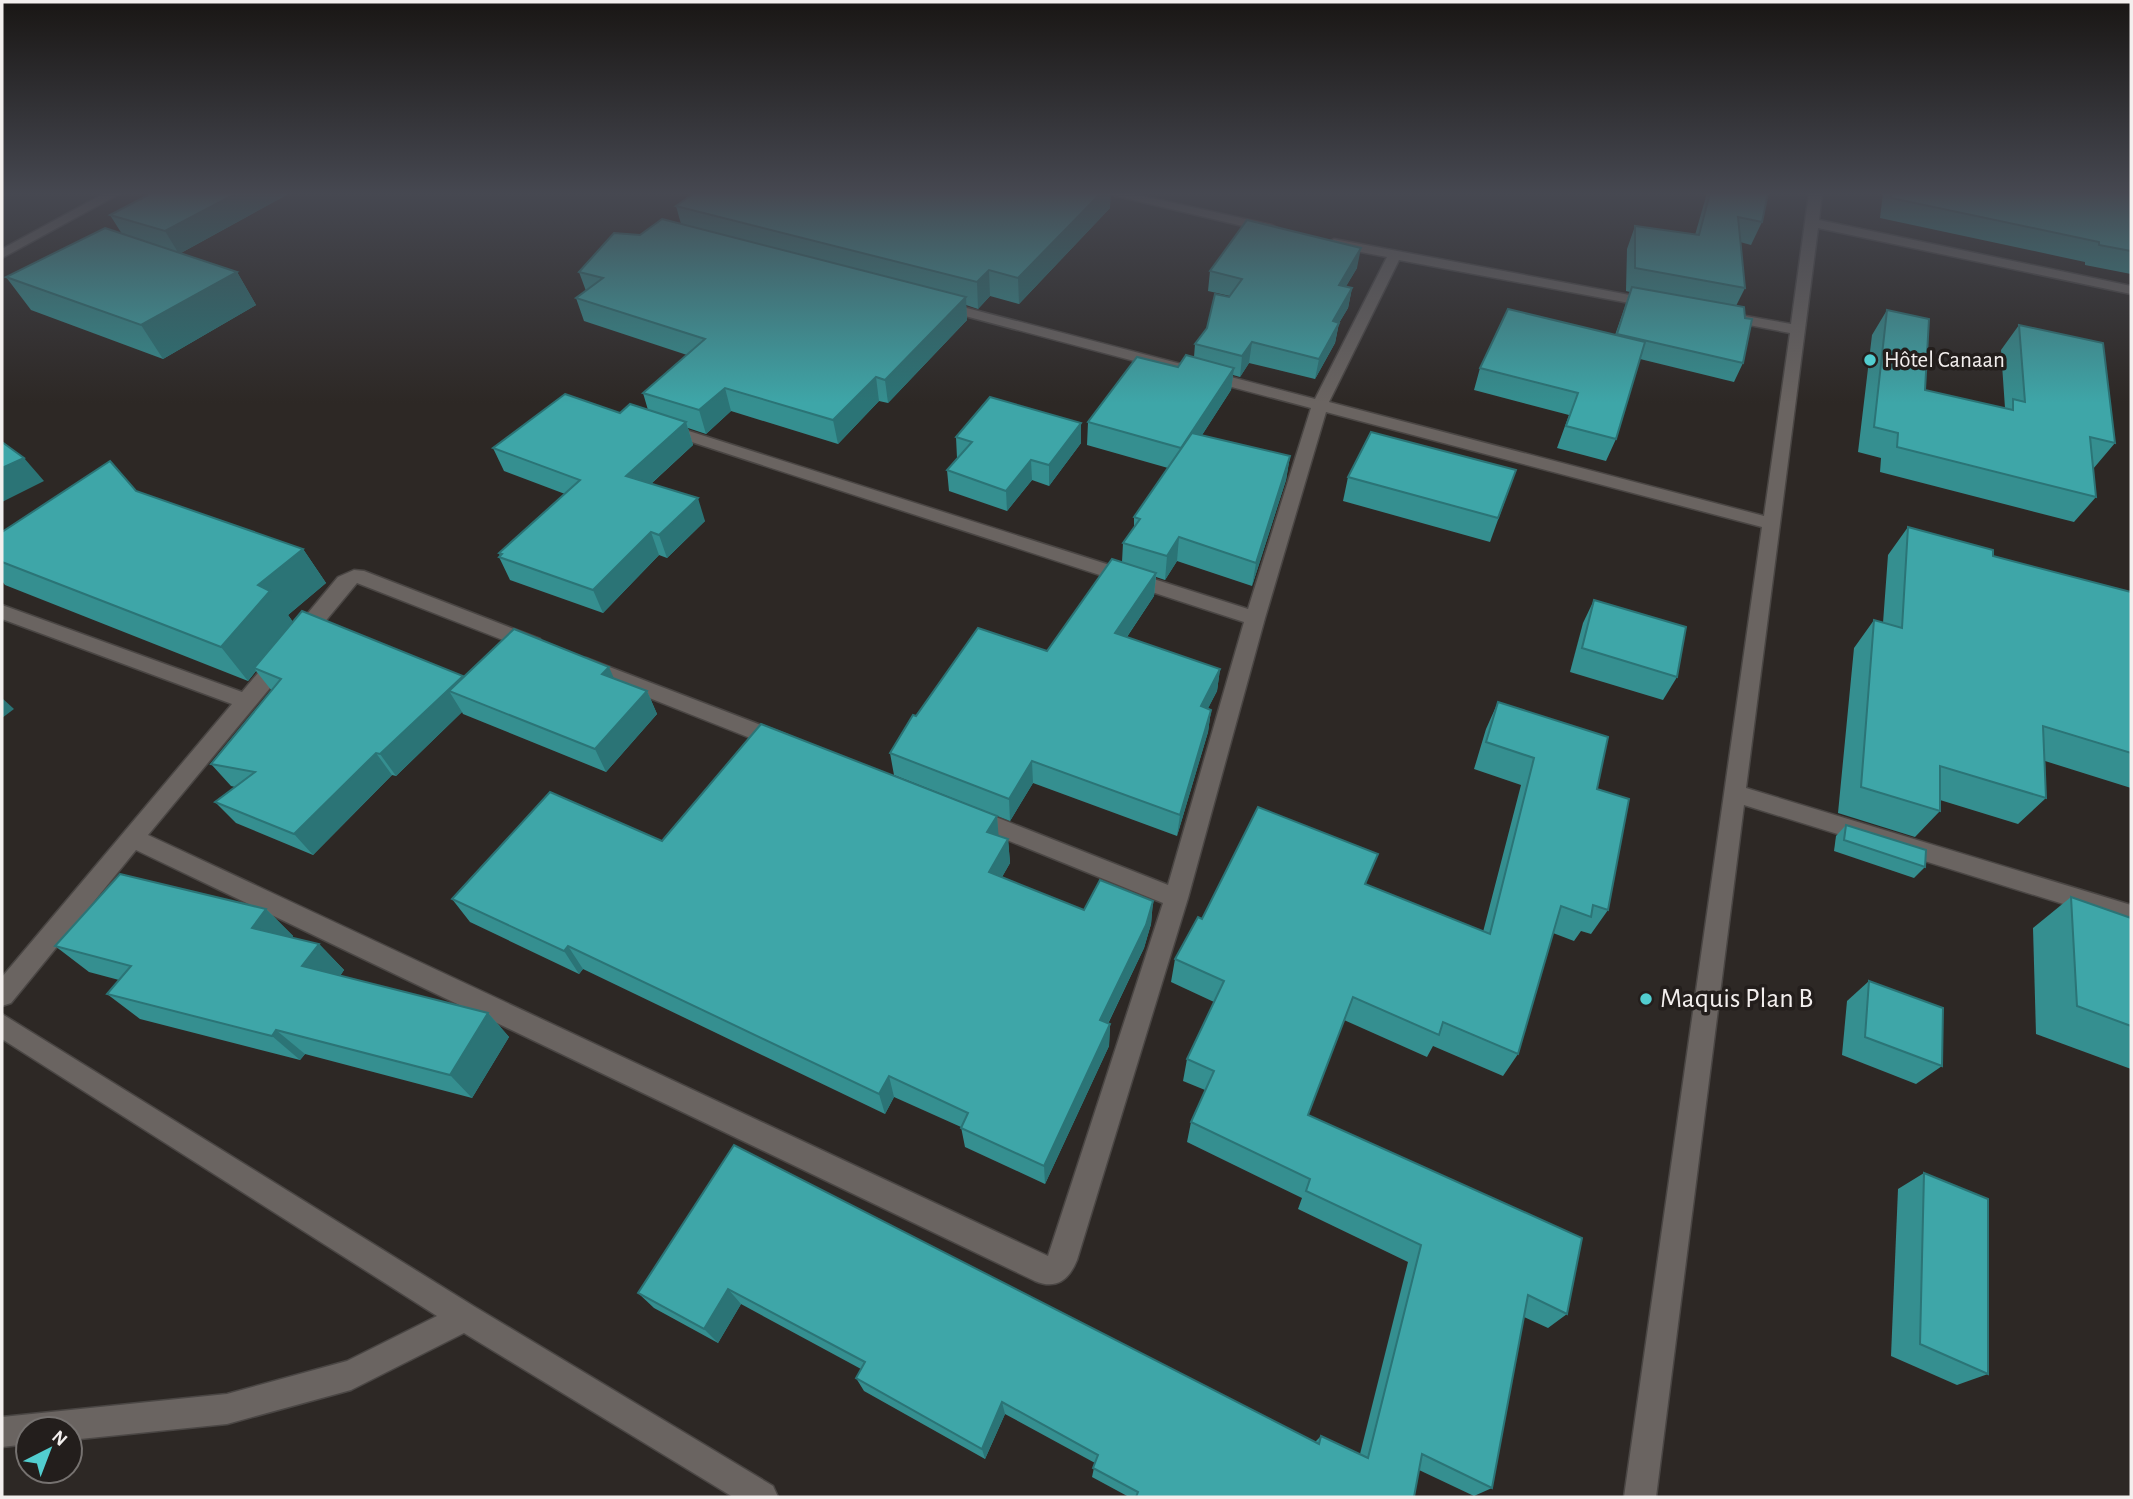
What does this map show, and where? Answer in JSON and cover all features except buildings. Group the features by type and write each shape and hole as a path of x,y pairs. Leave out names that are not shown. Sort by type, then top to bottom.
{"street":[{"path":"133,838 1045,1271 1056,1270 1063,1259 1177,898 1255,618 1320,404 1391,263"},
{"path":"1432,263 1676,308"},
{"path":"1640,1497 1806,263"},
{"path":"2002,263 2131,290"},
{"path":"928,302 1771,524"},
{"path":"1703,313 1797,330"},
{"path":"652,424 1255,618"},
{"path":"2,995 345,582 354,576 363,577 802,750"},
{"path":"2,612 246,701"},
{"path":"1735,793 2131,915"},
{"path":"957,811 1177,898"},
{"path":"2,1025 465,1317 762,1497"},
{"path":"84,1424 227,1409 351,1376 465,1317"}],"place":[{"name":"Hôtel Canaan","path":"1870,360"},
{"name":"Maquis Plan B","path":"1646,999"}]}
